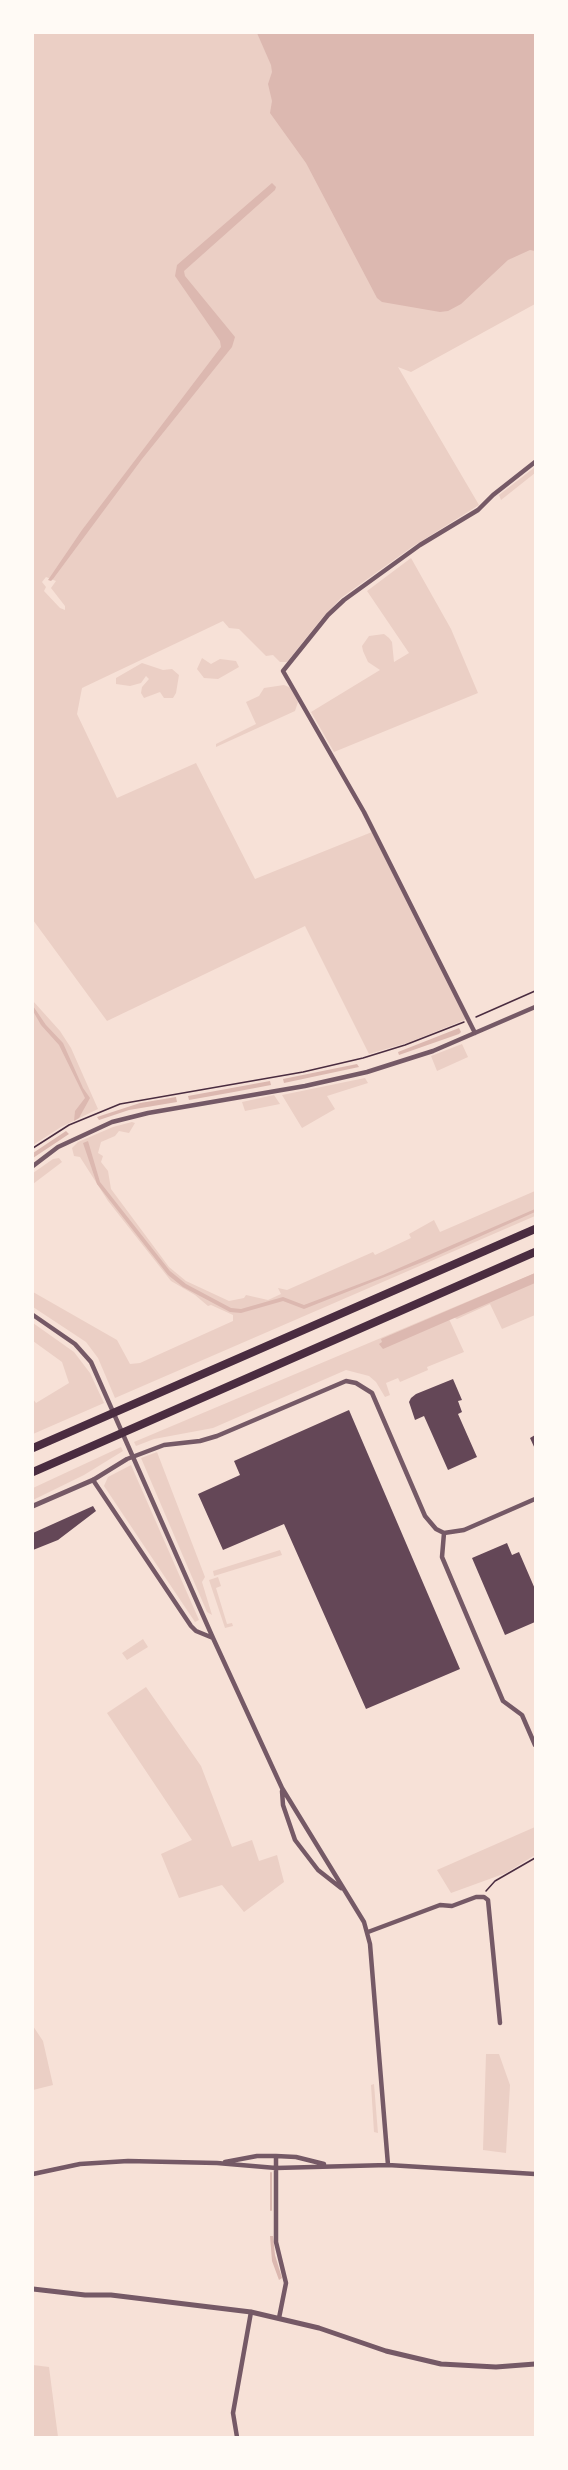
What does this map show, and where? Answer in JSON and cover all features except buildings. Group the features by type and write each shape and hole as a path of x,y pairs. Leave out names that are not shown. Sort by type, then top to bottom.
{"highway":[{"path":"33,1448 535,1229"},
{"path":"33,1472 535,1252"}],"street":[{"path":"475,1033 364,812 283,671 328,615 344,600 420,545 478,510 493,495 535,462"},
{"path":"33,1166 81,1135 126,1118 304,1086 367,1072 433,1051 535,1007"},
{"path":"33,1315 81,1349 96,1371 213,1638 282,1788 359,1912 368,1932 388,2165"},
{"path":"33,1506 93,1480 127,1459 154,1448 217,1436 338,1383 356,1383 372,1393 424,1516 429,1524 444,1533 464,1530 535,1499"},
{"path":"93,1480 191,1626 196,1631 213,1638"},
{"path":"444,1533 442,1557 503,1701 522,1715 535,1745"},
{"path":"282,1788 283,1805 295,1840 318,1870 344,1890"},
{"path":"368,1932 440,1905 452,1906 483,1897 489,1905 500,2023"},
{"path":"217,2163 257,2156 276,2156 296,2157 329,2165"},
{"path":"276,2156 276,2247 286,2283 279,2318"},
{"path":"33,2174 106,2162 217,2163 276,2168 388,2165 535,2174"},
{"path":"33,2289 122,2296 251,2312 319,2328 413,2359 441,2364 496,2367 535,2364"},
{"path":"237,2437 233,2413 251,2312"}],"path":[{"path":"33,1148 69,1125 120,1104 303,1072 363,1059 405,1046 535,991"},
{"path":"483,1897 495,1881 535,1858"}],"shaded area":[{"path":"33,33 272,33 493,266 535,247 535,304 411,372 398,367 479,505 412,547 341,598 287,662 280,662 273,655 266,656 239,629 229,628 223,621 82,688 77,714 117,798 196,763 255,879 372,832 467,1019 410,1042 369,1054 305,926 107,1021 33,920","holes":["46,577 56,581 51,588 65,606 65,610 60,608 44,591 46,587 42,582"]},
{"path":"257,33 535,33 535,251 530,250 508,260 461,304 448,311 440,312 382,302 377,298 306,163 270,113 272,101 268,84 272,72 271,65"},
{"path":"272,183 276,187 275,190 184,271 185,276 235,337 232,347 142,459 53,579 48,580 82,530 221,347 220,341 175,276 177,265"},
{"path":"535,467 535,473 501,500 499,495"},
{"path":"411,558 451,629 478,693 334,752 311,712 380,670 368,662 363,651 362,646 369,636 384,634 389,638 392,642 394,662 409,653 367,591"},
{"path":"202,658 211,664 220,659 236,661 239,667 218,679 204,678 197,669"},
{"path":"142,663 163,670 172,669 179,675 173,698 164,698 160,692 144,698 141,693 142,687 149,679 146,676 141,683 130,686 116,684 116,678"},
{"path":"284,685 291,688 298,702 295,711 216,747 216,744 256,724 246,702 259,696 264,688"},
{"path":"33,1001 60,1031 71,1048 98,1109 61,1127 33,1145"},
{"path":"33,1006 46,1025 63,1043 83,1088 90,1098 79,1118 74,1121 75,1111 85,1098 59,1045 41,1025 33,1011"},
{"path":"459,1028 461,1032 459,1034 399,1055 398,1052"},
{"path":"462,1044 468,1057 437,1071 431,1056"},
{"path":"357,1064 359,1067 284,1083 283,1079"},
{"path":"365,1078 368,1083 327,1096 335,1109 302,1128 282,1095"},
{"path":"270,1081 271,1085 234,1092 189,1100 188,1096"},
{"path":"274,1095 280,1104 245,1111 242,1102"},
{"path":"176,1097 177,1102 129,1110 99,1120 97,1117 140,1103"},
{"path":"135,1123 129,1133 119,1131 115,1136 101,1142 98,1153 103,1156 101,1162 108,1171 111,1189 169,1267 186,1281 229,1301 244,1298 246,1295 268,1300 281,1294 278,1288 287,1290 373,1252 375,1255 411,1238 409,1234 434,1220 440,1232 535,1191 535,1216 115,1398 98,1358 86,1342 33,1307 33,1292 117,1340 130,1364 140,1363 233,1321 233,1315 211,1305 208,1306 195,1295 171,1281 108,1201 80,1157 74,1156 72,1148 78,1142 113,1127"},
{"path":"66,1131 69,1134 33,1158 33,1153"},
{"path":"88,1141 100,1182 170,1271 186,1284 231,1308 241,1309 283,1297 304,1305 383,1275 535,1209 535,1212 425,1261 304,1309 283,1301 241,1313 230,1312 183,1287 168,1275 97,1184 83,1143"},
{"path":"59,1158 62,1162 33,1184 33,1173 53,1159"},
{"path":"535,1273 535,1315 502,1329 490,1304 457,1319 453,1317 449,1319 464,1352 427,1367 428,1370 400,1382 398,1378 386,1383 390,1395 385,1397 376,1382 369,1376 346,1370 213,1428 154,1439 136,1446 134,1442"},
{"path":"535,1273 535,1283 383,1349 379,1344 382,1342 381,1339"},
{"path":"33,1323 74,1352 90,1373 104,1403 33,1434 33,1399 36,1403 69,1383 62,1362 33,1341"},
{"path":"121,1447 123,1451 84,1475 33,1500 33,1488"},
{"path":"157,1452 205,1577 202,1582 212,1615 207,1612 141,1458"},
{"path":"131,1465 199,1620 195,1622 104,1486 108,1477"},
{"path":"280,1550 282,1555 214,1576 213,1571"},
{"path":"218,1577 221,1586 216,1588 227,1624 232,1623 233,1626 225,1628 209,1580"},
{"path":"143,1639 148,1647 127,1660 122,1653"},
{"path":"146,1687 201,1766 232,1847 252,1840 259,1861 277,1855 284,1882 244,1912 222,1885 179,1898 161,1854 192,1840 107,1713"},
{"path":"535,1827 535,1855 506,1873 451,1893 437,1870"},
{"path":"33,2026 43,2041 53,2085 33,2090"},
{"path":"486,2054 499,2054 510,2085 506,2153 483,2150"},
{"path":"374,2084 378,2133 374,2132 371,2085"},
{"path":"270,2236 273,2236 275,2255 282,2278 279,2280 272,2261"},
{"path":"33,2365 49,2367 58,2437 33,2437"}],"waterway":[{"path":"271,2173 271,2210"},
{"path":"252,2437 269,2437"}]}
